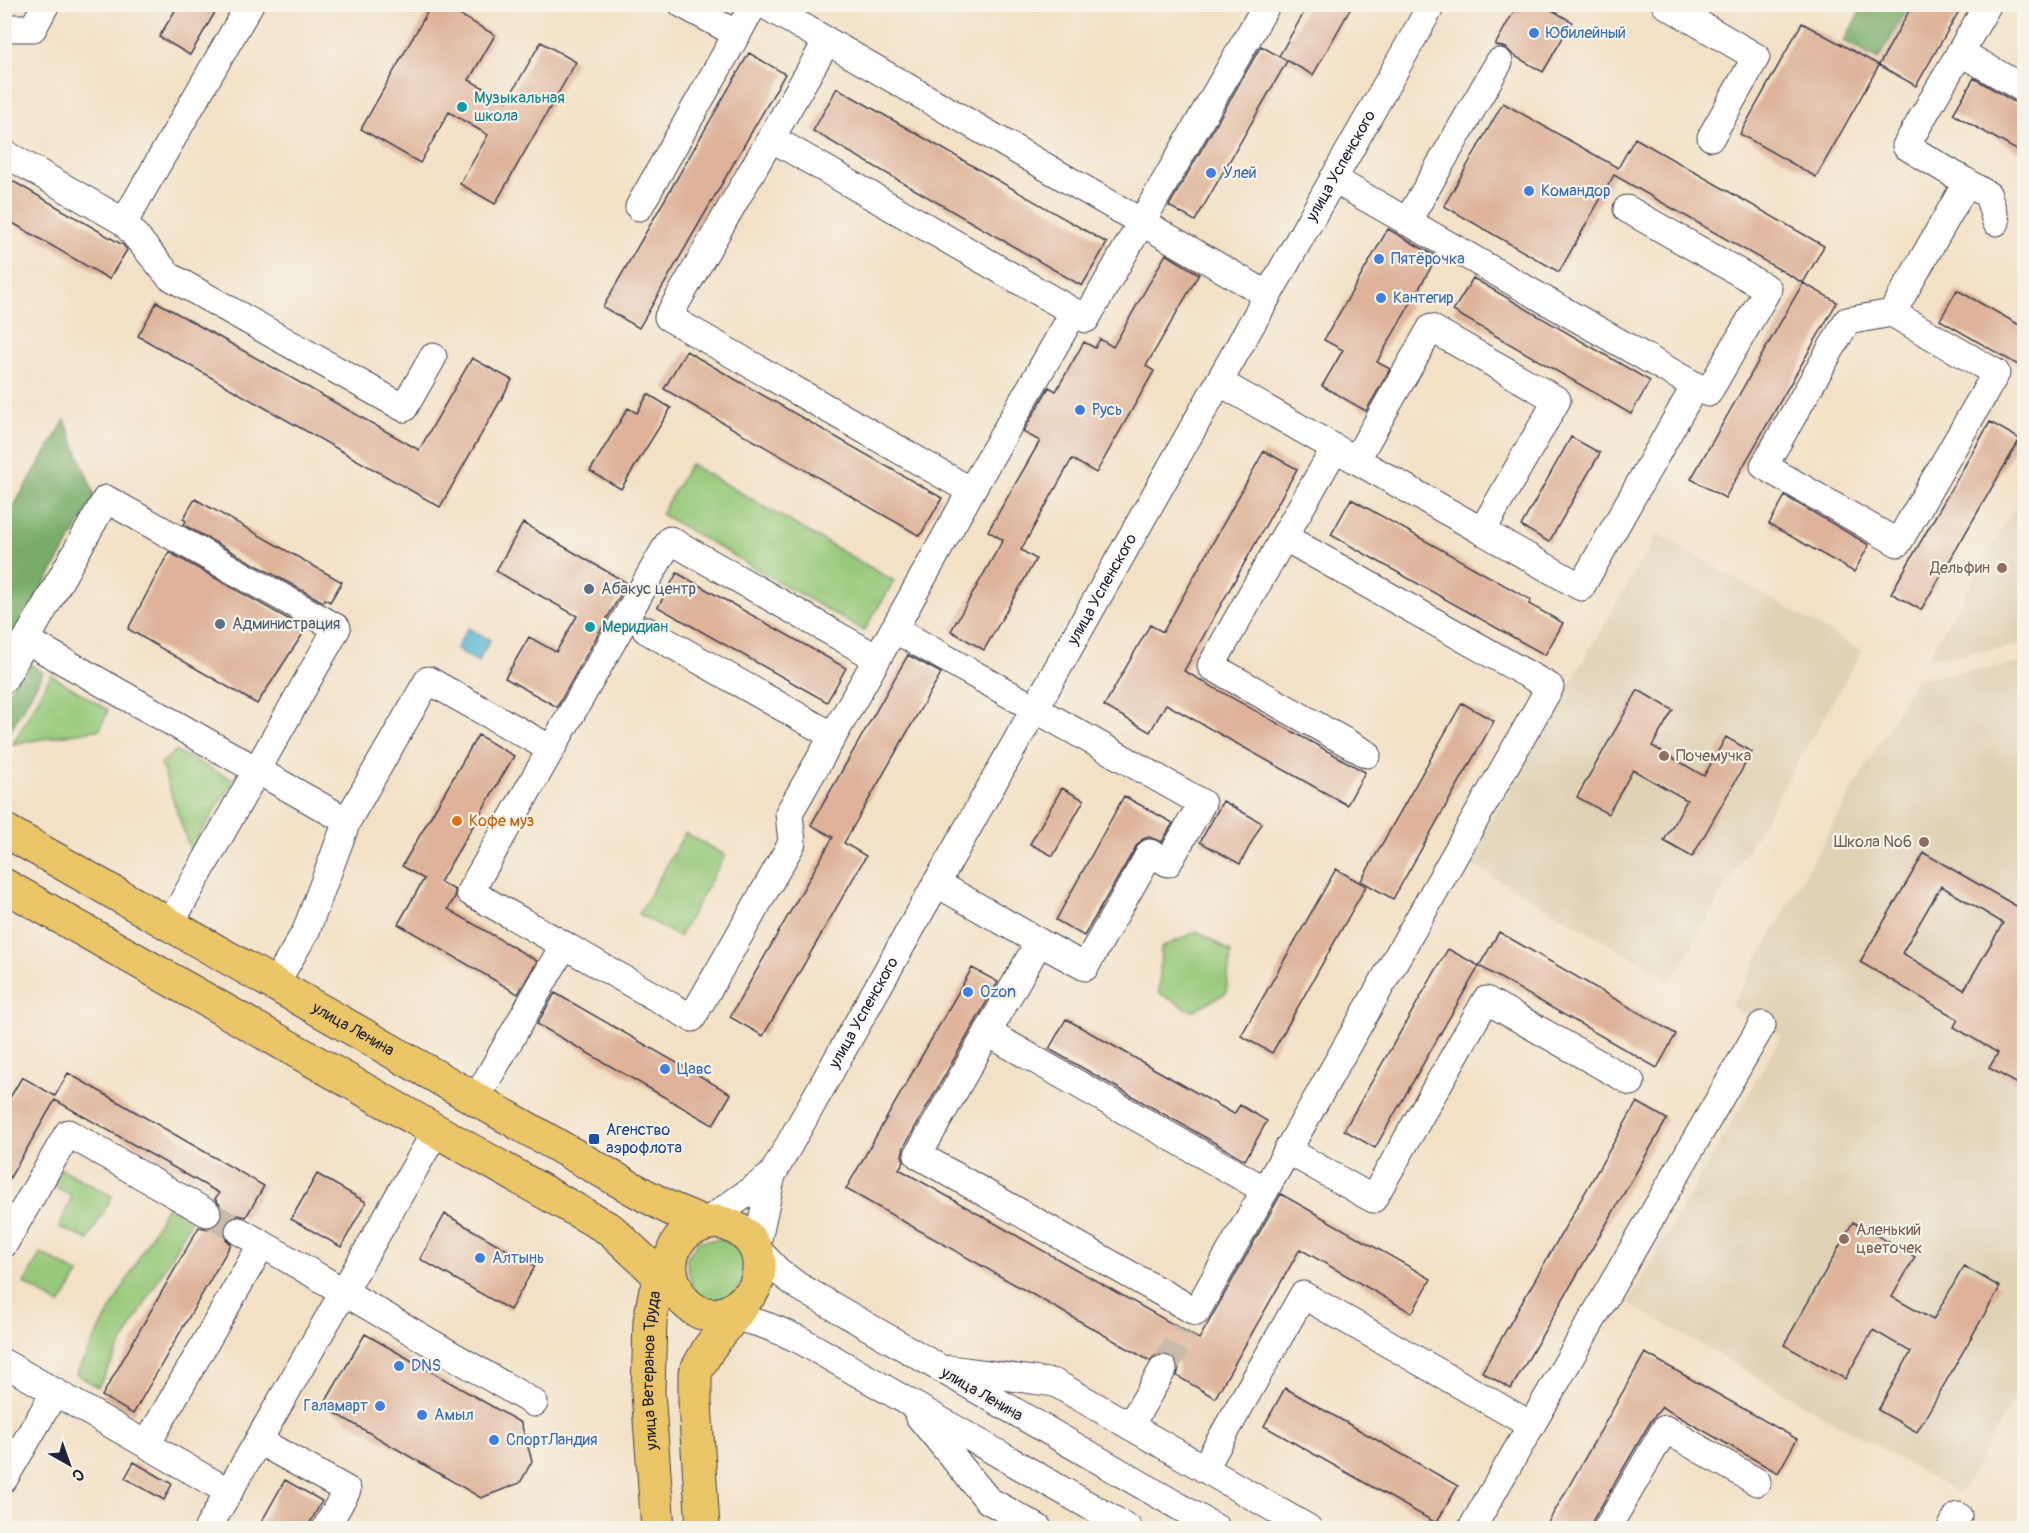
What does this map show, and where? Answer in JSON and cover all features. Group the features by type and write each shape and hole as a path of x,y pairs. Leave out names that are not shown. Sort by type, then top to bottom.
{"main road":[{"name":"улица Ленина","path":"4,830 669,1208 705,1223"},
{"path":"4,885 611,1230 672,1277 692,1308 703,1313 732,1309"},
{"path":"672,1277 679,1240 694,1227 705,1223 717,1222 735,1227 750,1238 760,1261 756,1285 732,1309 695,1373 703,1528"},
{"name":"улица Ветеранов Труда","path":"658,1528 648,1392 650,1322 655,1293 672,1277"}],"street":[{"path":"4,28 33,28 46,4"},
{"path":"124,222 250,4"},
{"path":"682,4 737,34"},
{"path":"639,207 754,4"},
{"path":"763,4 1268,295"},
{"path":"771,138 1086,319 1267,4"},
{"name":"улица Успенского","path":"772,1175 1432,4"},
{"path":"1665,4 1756,57 1711,136"},
{"path":"1988,4 1906,146 1988,195 1996,222"},
{"path":"827,41 668,317 971,491"},
{"path":"1960,52 2025,89"},
{"path":"1407,222 1499,62"},
{"path":"4,153 124,222 169,276 404,408 433,357"},
{"path":"1333,179 1708,393 1768,289 1627,209"},
{"path":"1892,313 1967,182"},
{"path":"877,658 670,540 470,892 692,1018 792,843 789,813 1074,312"},
{"path":"1892,313 1996,373 1898,543 1764,466 1847,321 1892,313"},
{"path":"1368,754 1211,666 1284,537 1346,454 1431,328 1557,400 1482,531"},
{"path":"1219,382 1581,587 1695,386"},
{"path":"4,679 106,499 337,628 170,924"},
{"path":"1040,942 918,1155 1190,1322 1550,687 1284,537"},
{"path":"894,629 1202,803 1168,863 1150,853 1085,967 936,884"},
{"path":"646,630 833,736"},
{"path":"26,640 347,821"},
{"path":"275,984 306,931 347,821 428,680 551,749"},
{"path":"476,1099 564,945"},
{"path":"1287,1150 1373,1199 1486,1000 1630,1082"},
{"path":"1472,1528 1762,1024"},
{"path":"988,1033 1265,1190"},
{"path":"208,1528 436,1131"},
{"path":"4,1244 68,1133 207,1213"},
{"path":"705,1223 772,1175"},
{"path":"756,1248 772,1175"},
{"path":"238,1230 534,1402"},
{"path":"147,1444 262,1244"},
{"name":"улица Ленина","path":"756,1248 778,1271 798,1286 1216,1528"},
{"path":"1204,1469 1303,1295 1531,1425"},
{"path":"732,1309 802,1341 1128,1528"},
{"path":"4,1363 229,1492"},
{"path":"937,1367 1055,1383 1308,1528"},
{"path":"1130,1426 1163,1369"},
{"path":"4,1479 55,1392"},
{"path":"908,1403 988,1500 1038,1528"},
{"path":"1608,1528 1665,1429 1757,1482"},
{"path":"259,1441 347,1490 326,1528"}],"shaded area":[{"name":"Дельфин","path":"2024,491 2024,645 1927,659"},
{"name":"Почемучка","path":"1657,533 1862,651 1672,980 1467,862"},
{"path":"2024,663 2024,1382 1960,1494 1628,1303 1781,1036 1731,1006 1916,678"}],"green space":[{"path":"1864,5 1910,5 1878,60 1844,41"},
{"path":"65,420 95,497 5,654 5,521"},
{"path":"690,464 894,581 864,631 661,514"},
{"path":"26,661 43,673 5,740 5,699"},
{"path":"51,675 108,710 100,729 13,744"},
{"path":"175,751 234,780 190,850 161,764"},
{"path":"685,833 725,855 679,937 639,914"},
{"path":"1197,931 1231,952 1226,993 1192,1011 1159,993 1161,948"},
{"path":"61,1169 112,1196 88,1240 59,1227 72,1197 54,1186"},
{"path":"168,1204 193,1217 98,1387 76,1374"},
{"path":"722,1239 739,1249 749,1272 731,1297 707,1299 697,1293 694,1288 686,1258 699,1241"},
{"path":"41,1253 79,1274 60,1305 24,1283"}],"water":[{"path":"468,628 490,640 478,662 456,649"}],"building":[{"path":"179,4 220,4 190,55 159,37"},
{"name":"Музыкальная школа","path":"432,4 441,4 495,35 469,80 507,101 541,42 576,62 495,204 460,184 488,135 449,112 420,163 361,129"},
{"path":"1309,4 1353,4 1313,75 1279,56"},
{"name":"Юбилейный","path":"1518,4 1542,4 1572,22 1543,72 1513,55 1506,48 1495,45"},
{"path":"1913,4 1963,4 1916,86 1879,65"},
{"path":"1802,23 1879,65 1816,177 1740,134"},
{"path":"1261,46 1287,61 1195,221 1169,206"},
{"path":"749,53 785,74 639,328 603,307"},
{"path":"1974,78 2025,108 2025,155 1953,114"},
{"path":"837,88 1107,243 1082,286 813,131"},
{"name":"Командор","path":"1503,103 1618,168 1635,138 1824,246 1803,283 1614,175 1559,272 1444,206"},
{"path":"4,176 123,245 127,250 109,279 4,218"},
{"name":"Кантегир","path":"1388,229 1437,257 1377,362 1390,369 1366,411 1322,386 1343,350 1324,340"},
{"path":"1166,254 1199,274 1146,366 1154,371 1096,473 1072,459 1021,550 1036,559 984,650 951,631 1003,540 988,531 1040,441 1023,432 1049,387 1056,391 1084,342 1095,348 1100,339 1113,347"},
{"path":"1473,278 1650,381 1631,414 1453,311"},
{"path":"1803,283 1837,302 1725,498 1691,479"},
{"path":"1957,290 2025,328 2025,369 1940,320"},
{"path":"157,302 419,450 472,358 512,380 440,507 138,336"},
{"path":"686,351 942,498 920,536 664,389"},
{"path":"648,394 671,408 621,489 590,471 628,408 637,413"},
{"path":"1990,422 2020,439 1921,610 1891,593"},
{"path":"1571,437 1600,453 1549,542 1521,526"},
{"path":"1264,451 1297,469 1184,671 1365,772 1347,805 1166,704 1150,732 1104,706 1150,625 1163,632"},
{"path":"1785,496 1869,545 1854,572 1769,524"},
{"path":"195,499 342,582 330,602 325,599 323,602 184,525 186,521 183,519"},
{"path":"1351,499 1531,600 1529,604 1563,623 1545,655 1331,535"},
{"name":"Меридиан","path":"523,523 627,583 557,707 505,678 529,637 556,652 577,616 496,571"},
{"name":"Администрация","path":"169,552 306,629 257,704 128,629"},
{"path":"677,573 846,668 827,702 658,607"},
{"path":"908,655 941,673 844,843 866,856 763,1036 730,1017 833,837 811,825"},
{"path":"1638,690 1673,710 1652,746 1704,776 1726,737 1752,752 1692,857 1664,841 1687,800 1633,770 1608,814 1577,797"},
{"path":"1462,703 1494,721 1393,899 1361,881"},
{"path":"478,735 514,756 440,882 455,890 455,897 448,909 537,961 518,994 398,924 424,879 402,866"},
{"path":"1062,788 1084,800 1053,856 1030,844"},
{"path":"1124,796 1173,823 1162,842 1149,837 1137,845 1084,936 1056,920"},
{"path":"1223,801 1262,823 1240,864 1200,842"},
{"path":"1924,853 2025,911 2025,1088 1989,1068 1998,1053 1954,1027 1958,1019 1860,962","holes":["1941,886 2003,923 1964,990 1902,953"]},
{"path":"1336,869 1366,886 1272,1053 1241,1036"},
{"path":"1499,932 1676,1034 1657,1068 1479,966"},
{"path":"1448,949 1479,966 1375,1148 1344,1130"},
{"path":"972,968 998,982 904,1147 902,1155 904,1161 899,1169 1199,1339 1281,1194 1431,1279 1412,1313 1300,1249 1215,1398 1177,1376 1179,1368 1177,1362 1170,1355 1164,1353 1156,1355 1150,1361 846,1189"},
{"path":"555,993 731,1094 713,1125 537,1024"},
{"path":"1066,1019 1234,1114 1240,1105 1267,1121 1245,1160 1049,1049"},
{"path":"68,1073 264,1186 246,1217 238,1215 226,1223 223,1232 231,1244 133,1414 102,1396 199,1227 208,1229 215,1226 221,1220 223,1212 215,1199 219,1193 55,1100 4,1188 4,1108 22,1077 55,1096"},
{"path":"1637,1102 1667,1119 1511,1389 1482,1372"},
{"path":"317,1174 366,1202 341,1247 291,1219"},
{"name":"Алтынь","path":"445,1214 535,1266 510,1310 420,1259"},
{"path":"1853,1222 1915,1257 1892,1297 1933,1320 1964,1266 2000,1287 1917,1432 1878,1410 1911,1352 1873,1330 1845,1379 1784,1345"},
{"name":"Амыл","path":"365,1334 521,1423 532,1461 520,1483 481,1498 323,1406"},
{"path":"1645,1353 1797,1439 1778,1473 1662,1407 1651,1421 1593,1520 1591,1528 1545,1528"},
{"path":"1285,1388 1458,1486 1436,1523 1264,1426"},
{"path":"134,1462 172,1484 164,1500 125,1478"},
{"path":"285,1480 322,1501 307,1528 258,1528"}],"tunnel":[{"path":"207,1213 239,1231"},
{"path":"1163,1369 1185,1331"}],"place":[{"name":"Юбилейный","path":"1534,33"},
{"name":"Музыкальная школа","path":"462,107"},
{"name":"Улей","path":"1211,173"},
{"name":"Командор","path":"1529,191"},
{"name":"Пятёрочка","path":"1379,259"},
{"name":"Кантегир","path":"1381,298"},
{"name":"Русь","path":"1080,410"},
{"name":"Дельфин","path":"2002,568"},
{"name":"Абакус центр","path":"589,589"},
{"name":"Администрация","path":"220,624"},
{"name":"Меридиан","path":"590,627"},
{"name":"Почемучка","path":"1664,756"},
{"name":"Кофе муз","path":"457,821"},
{"name":"Школа №6","path":"1924,842"},
{"name":"Ozon","path":"968,992"},
{"name":"Цавс","path":"665,1069"},
{"name":"Агенство аэрофлота","path":"594,1139"},
{"name":"Аленький цветочек","path":"1844,1239"},
{"name":"Алтынь","path":"480,1258"},
{"name":"DNS","path":"399,1366"},
{"name":"Галамарт","path":"380,1406"},
{"name":"Амыл","path":"422,1415"},
{"name":"СпортЛандия","path":"494,1440"}]}
